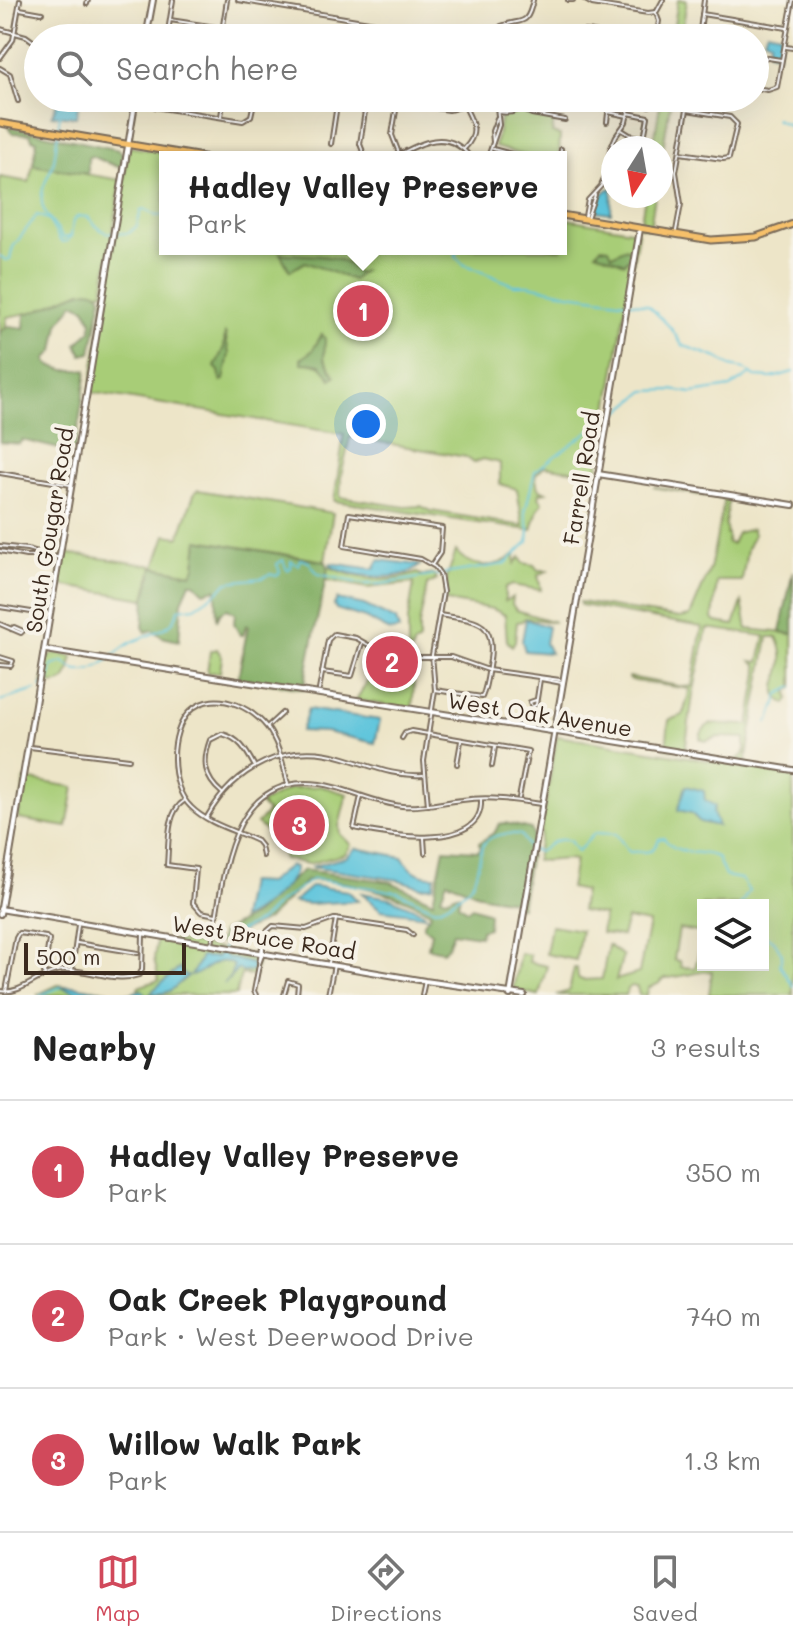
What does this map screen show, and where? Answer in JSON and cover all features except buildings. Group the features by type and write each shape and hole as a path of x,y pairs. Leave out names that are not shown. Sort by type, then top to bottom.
{"main road":[{"path":"0,123 166,151"},
{"path":"567,216 710,240 744,239 793,224"}],"street":[{"path":"0,58 11,45 20,0"},
{"path":"149,24 153,0"},
{"path":"169,24 173,0"},
{"path":"223,24 227,0"},
{"path":"239,0 382,24"},
{"path":"511,24 525,21 533,0"},
{"path":"568,0 573,0"},
{"path":"585,0 592,4 656,12 663,0"},
{"path":"701,24 704,0"},
{"path":"769,89 775,90 793,0"},
{"path":"19,9 42,13"},
{"path":"656,12 658,24"},
{"path":"702,14 763,24"},
{"path":"170,20 196,24"},
{"path":"769,25 788,28"},
{"path":"0,29 24,35"},
{"path":"785,46 793,48"},
{"path":"769,58 782,60"},
{"path":"0,68 10,74 18,101"},
{"name":"South Gougar Road","path":"0,910 46,650 134,112"},
{"path":"185,112 242,121 248,120 253,112"},
{"path":"221,118 222,112"},
{"path":"331,144 336,112"},
{"path":"362,151 360,144 365,112"},
{"path":"396,112 392,135 398,151"},
{"path":"404,151 433,139 452,142 464,149 475,131 468,112"},
{"path":"490,151 498,112"},
{"path":"528,112 565,120"},
{"path":"607,122 608,112 648,117"},
{"path":"644,136 649,112"},
{"path":"676,234 681,204 676,179 687,112"},
{"path":"680,153 726,159 732,156 737,124 734,118 699,112"},
{"path":"586,219 607,172 612,143 628,114"},
{"path":"621,130 636,136"},
{"path":"492,147 501,151"},
{"path":"586,219 587,202 598,190"},
{"name":"Farrell Road","path":"510,994 640,229"},
{"path":"0,473 72,485"},
{"path":"598,474 793,505"},
{"path":"428,805 424,775 435,690 432,655 443,592 441,575 421,559 343,545 348,517 352,513 439,527 443,531 441,550 432,565"},
{"path":"0,546 61,558"},
{"path":"0,551 31,557 43,555"},
{"path":"0,607 51,615"},
{"path":"435,690 482,697 492,646 487,629 472,620 438,615"},
{"path":"0,624 11,629"},
{"path":"314,694 319,690 330,635 351,637 383,653 460,659 488,670 563,682"},
{"path":"322,672 352,676 363,642"},
{"name":"West Oak Avenue","path":"46,650 793,770"},
{"path":"0,657 13,661 11,666 0,665"},
{"path":"536,700 540,678"},
{"path":"319,690 323,696"},
{"path":"263,856 257,841 206,819 185,800 174,776 174,762 179,730 190,711 209,701 228,702 247,711 267,727 280,756 288,786"},
{"path":"267,727 282,713"},
{"path":"402,738 411,731 528,751 519,800"},
{"path":"222,793 205,773 210,740 222,734 228,736 241,744 254,766"},
{"path":"457,764 461,740"},
{"path":"492,766 495,746"},
{"path":"29,747 129,759"},
{"path":"206,819 222,793 254,766 280,756 308,752 330,754 393,773 424,775"},
{"path":"212,944 235,831 258,802 288,786 323,784 398,806 481,798 542,804"},
{"path":"361,796 354,828 388,835 424,836 468,828 479,816 481,798"},
{"path":"185,800 173,814 167,865 196,869 193,903 201,912 217,915"},
{"path":"424,836 425,853"},
{"name":"West Bruce Road","path":"0,910 524,995"},
{"path":"328,995 336,919"},
{"path":"255,995 264,934 273,926 306,929 336,919 407,930 413,935"},
{"path":"72,971 80,923"},
{"path":"6,992 18,934 48,939 44,976"},
{"path":"0,991 15,992 62,970 129,978 141,973 145,934"},
{"path":"77,943 141,954"},
{"path":"284,995 288,981 298,984 297,995"},
{"path":"422,995 425,981"}],"green space":[{"path":"678,0 687,0 683,24 674,24"},
{"path":"521,112 554,121 552,133 560,135 559,151 509,151 495,147 501,115"},
{"path":"659,112 669,112 665,136 655,136"},
{"path":"7,126 119,150 123,154 121,168 91,156 88,158 88,174 33,165 37,141 30,134 12,133"},
{"path":"131,147 159,152 159,255 567,255 567,219 638,233 597,474 544,466 535,475 538,488 546,492 540,493 543,503 532,530 334,501 344,434 90,392","holes":["350,437 466,457 474,463 483,459 500,463 500,484 517,489 523,526 431,511 421,506 405,507 340,497 341,476"]},
{"path":"33,165 121,180 103,292 81,291 38,311 7,317 0,361 0,177 29,182"},
{"path":"643,208 653,208 650,228 640,227"},
{"path":"601,247 609,248 612,255 626,248 630,250 630,257 625,263 596,252"},
{"path":"281,255 332,258 342,261 357,273 362,272 353,280 305,262 290,271"},
{"path":"89,290 99,292 102,297 91,353 82,355 77,344 91,330 92,321 85,308 74,303 59,324 54,351 46,359 49,365 65,370 87,370 75,448 64,450 22,440 19,444 0,442 0,332 9,326 24,328 25,314"},
{"path":"225,332 229,354 224,380 221,381 215,367 224,347"},
{"path":"322,334 325,339 324,358 335,376 331,379 320,365 302,363 301,359 312,351"},
{"path":"653,487 732,499 728,503 725,524 727,543 732,544 737,533 752,529 754,534 747,549 742,581 717,581 713,619 734,625 742,602 747,629 793,634 793,688 788,691 786,704 776,691 782,663 781,646 777,637 768,637 746,762 737,760 745,753 745,738 700,739 703,730 710,724 749,725 758,672 757,665 752,661 759,662 765,636 707,628 685,751 666,748 669,720 683,715 690,689 635,681 629,677 692,686 702,627 580,605 580,602 680,618 690,616 710,569 724,502 723,499"},
{"path":"198,490 333,513 325,561 198,540 195,567 191,574 153,567 145,599 59,585 64,553 155,566 166,535 179,537"},
{"path":"198,540 326,562 328,568 304,689 238,678 248,626 240,635 234,623 235,613 227,609 220,613 217,621 216,589 204,592 195,583 190,583 182,601 179,641 162,637 153,630 146,632 143,627 145,599 153,567 191,574 195,567"},
{"path":"456,551 469,562 485,565 501,563 515,554 515,563 520,557 523,563 534,565 538,570 549,570 538,575 541,590 512,585 505,588 505,601 513,597 512,604 516,610 554,622 525,618 517,622 512,646 507,641 505,615 493,609 446,601 447,577"},
{"path":"327,566 371,579 433,574 437,580 427,585 419,641 413,645 412,651 408,650 408,620 414,583 367,588 326,580"},
{"path":"793,571 793,634 780,632"},
{"path":"217,649 222,657 220,672 207,673 210,651"},
{"path":"56,653 73,657 67,676 62,682 42,684 47,658"},
{"path":"389,658 411,659 409,665 414,683 412,709 356,700 369,679 387,665"},
{"path":"557,736 793,774 793,995 709,995 712,971 665,978 648,988 647,995 639,995 637,987 632,986 627,989 626,995 556,995 569,991 574,968 577,968 578,978 582,980 602,979 608,945 623,956 616,980 639,973 649,923 627,919 622,936 601,933 604,915 581,911 584,891 570,888 575,860 536,860"},
{"path":"25,779 74,787 67,827 18,819"},
{"path":"321,786 347,794 339,826 340,834 351,845 345,854 308,864 284,859 278,841 257,824 268,812 260,804 289,789"},
{"path":"499,824 531,829 533,835 521,907 513,901 483,896 447,881 441,897 446,899 460,895 458,904 468,910 472,907 489,913 488,928 481,930 480,936 453,932 448,947 443,951 428,948 431,932 424,927 424,923 431,913 420,906 374,890 313,880 306,881 267,920 231,936 226,944 219,943 222,932 254,915 303,870 391,882 433,901 444,849 478,851 481,848 479,843 495,832"},
{"path":"551,925 581,930 576,960 546,954"},
{"path":"157,939 255,955 258,958 255,976 241,974 236,995 37,995 58,985 129,994 139,991 138,987 159,980 154,959"},
{"path":"520,953 530,955 529,962 547,966 539,995 513,990"}],"water":[{"path":"769,31 781,34 778,54 769,52"},
{"path":"53,112 77,112 76,117 52,115"},
{"path":"601,197 601,208 611,208 611,213 596,211"},
{"path":"379,560 420,565 401,574 376,577 350,573 330,565 374,569"},
{"path":"337,599 364,605 396,620 399,630 390,631 365,618 336,609"},
{"path":"526,619 548,627 545,643 550,653 525,651 522,641"},
{"path":"308,709 380,720 375,743 326,732 301,731"},
{"path":"686,786 704,791 705,800 715,806 713,813 718,826 700,822 691,813 678,810"},
{"path":"356,848 402,857 415,871 435,876 433,886 421,887 399,880 311,867 346,857"},
{"path":"289,866 295,867 294,873 283,889 241,919 248,882 268,883"},
{"path":"312,886 348,891 358,901 293,902"},
{"path":"362,893 390,898 426,916 381,910"},
{"path":"221,952 227,957 253,964 253,971 238,969 224,984 234,965 222,962 191,976 201,957 216,957"},
{"path":"180,968 188,976 175,987 168,992 150,993"},
{"path":"73,986 125,995 87,995 59,987"},
{"path":"142,990 146,995 125,995"}],"waterway":[{"path":"58,131 60,114"},
{"path":"775,119 793,127"},
{"path":"58,134 42,203 62,238 70,237"},
{"path":"71,236 73,221 78,216 88,217 102,231 115,234 129,233 137,226 141,210 159,216"},
{"path":"0,256 10,259 13,247 37,215 48,219 61,242 68,241 70,237"},
{"path":"456,255 463,264 514,285 648,305 671,328 682,345 720,359 730,366 745,369 755,377 772,378 793,372"},
{"path":"608,417 617,414 645,391 692,393 731,387 749,375"},
{"path":"41,687 49,681 52,666 63,662 77,671 94,668 128,644 165,628 174,620 178,609 195,607 227,582 263,578 269,574 277,576 280,572 277,564 283,560 287,570 291,567 291,561 298,565 300,559 309,562 318,574 364,584 505,564 528,542 525,512 535,471 605,419"},
{"path":"767,723 779,694 793,687"},
{"path":"0,701 36,690"},
{"path":"222,955 226,938 260,921 277,904 313,879 398,892 435,909 440,908 458,897 472,883 484,843 504,834 521,835 529,849 539,852 560,840 570,841 577,852 595,833 616,834 629,852 651,851 659,839 664,838 675,848 717,857 725,876 741,879 749,891 744,899"},
{"path":"769,938 782,954 780,965 793,986"},
{"path":"40,995 61,987"}],"place":[{"name":"Hadley Valley Preserve","path":"363,311"},
{"name":"Oak Creek Playground","path":"392,662"},
{"name":"Willow Walk Park","path":"299,825"}]}
